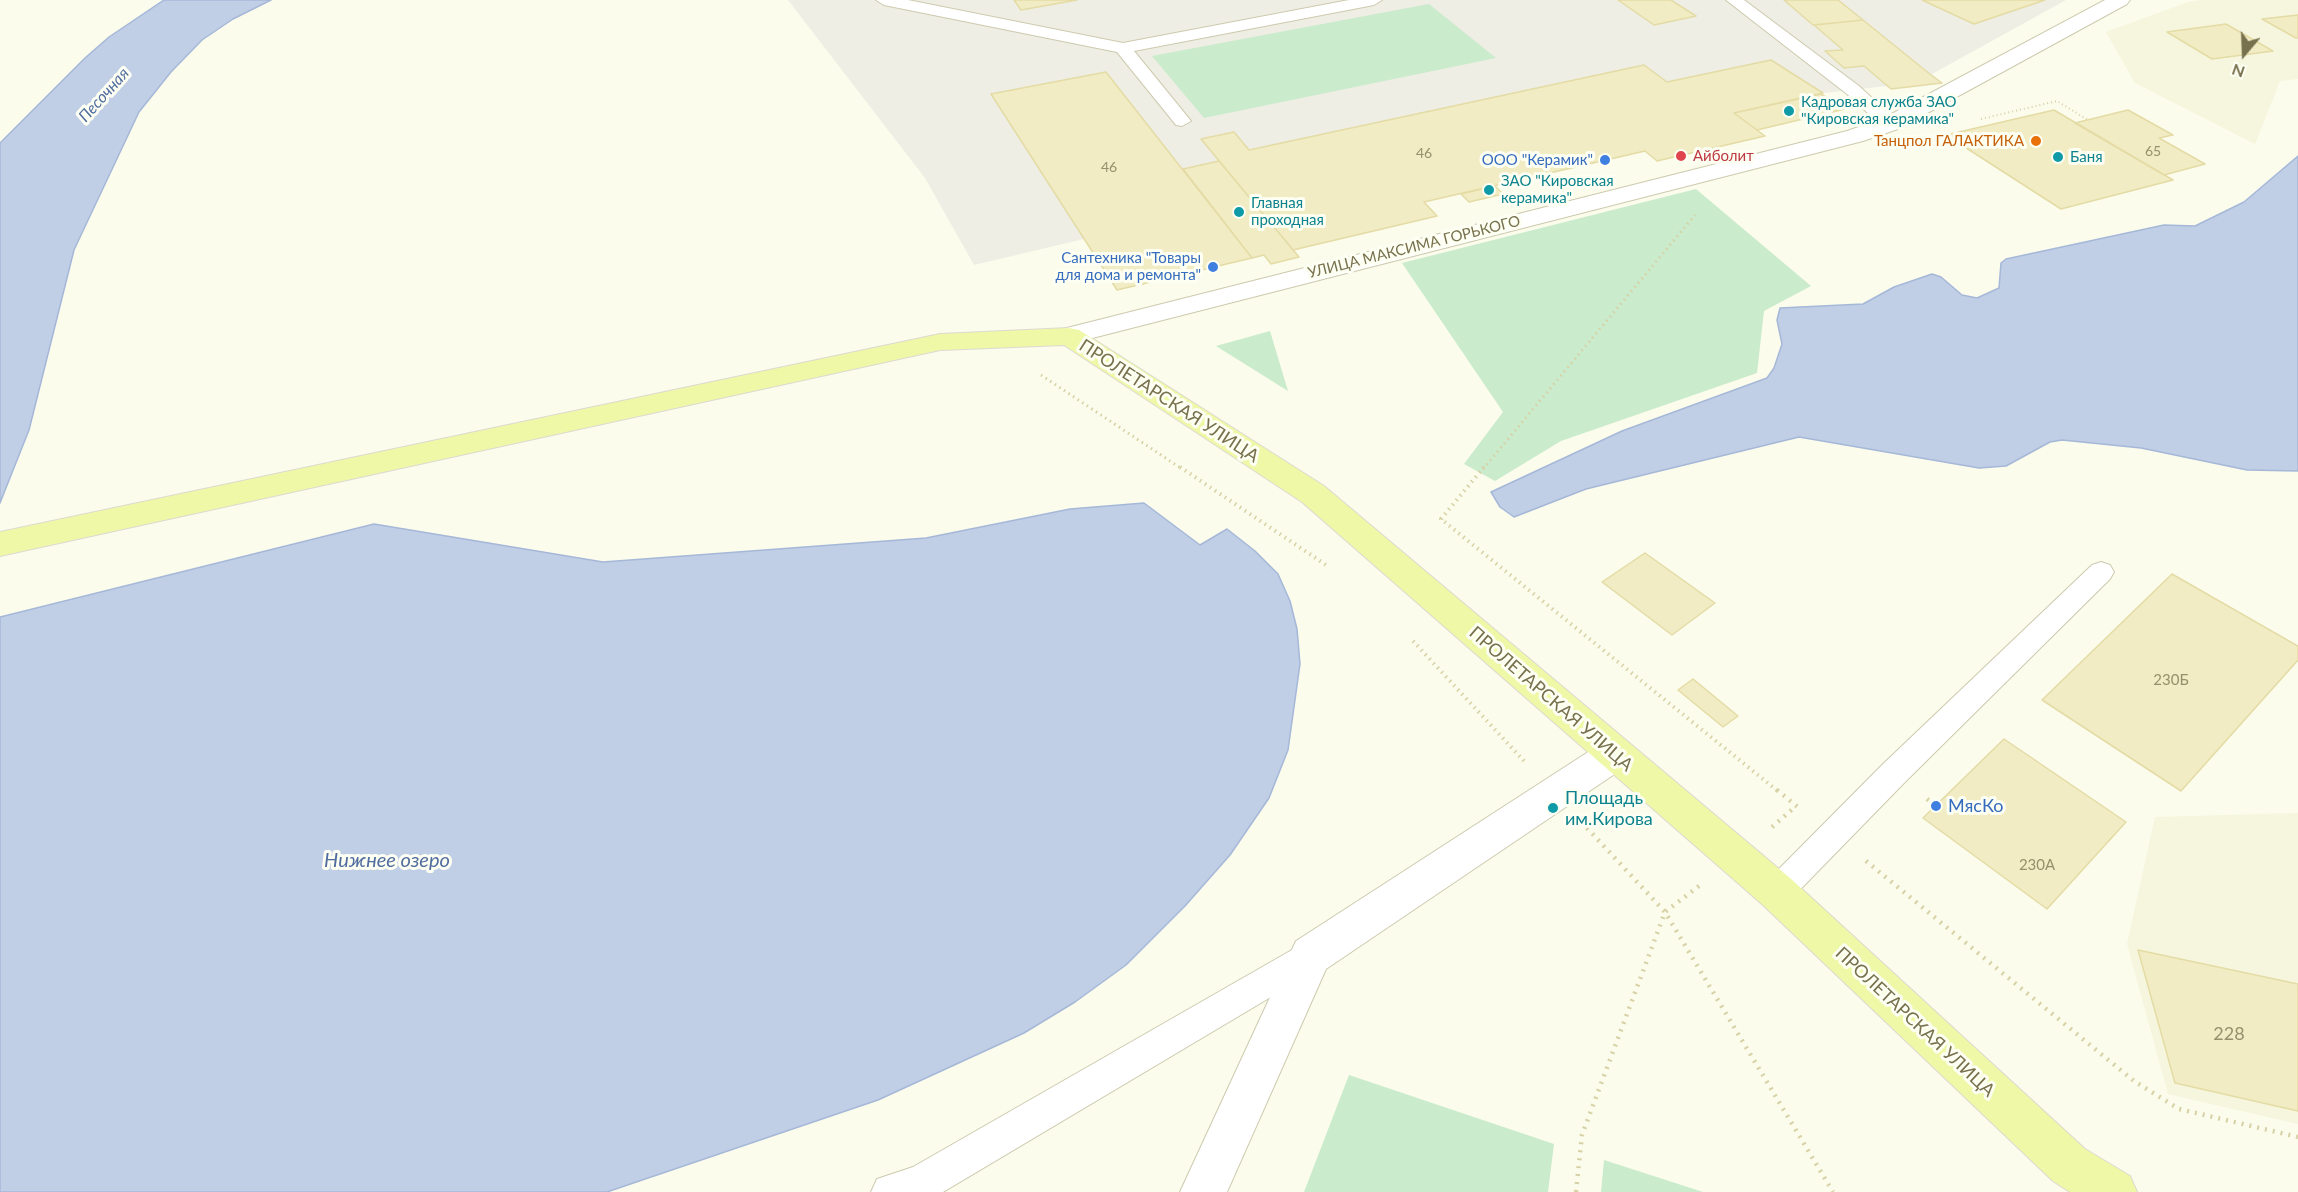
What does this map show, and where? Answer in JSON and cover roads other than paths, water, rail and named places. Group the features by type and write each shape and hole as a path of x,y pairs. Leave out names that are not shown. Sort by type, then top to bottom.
{"main road":[{"path":"5,542 940,342 1069,336"},
{"name":"ПРОЛЕТАРСКАЯ УЛИЦА","path":"1069,336 1313,494 1777,892 2069,1165 2114,1192"}],"street":[{"name":"УЛИЦА МАКСИМА ГОРЬКОГО","path":"1069,336 1855,136 1890,124 2120,0"},
{"path":"1203,1192 1311,956 1615,754"}],"lane":[{"path":"884,0 1124,48 1374,0"},
{"path":"1734,0 1853,90 1890,124"},
{"path":"1124,48 1182,121"},
{"path":"1777,892 2101,572"},
{"path":"890,1192 920,1184 1311,956"}],"water":[{"name":"Песочная","path":"164,0 271,0 233,19 202,40 171,72 139,112 74,250 29,430 0,503 0,143 109,37"},
{"path":"2298,156 2298,471 2247,470 2141,448 2062,440 2050,442 2006,466 1979,468 1799,437 1586,489 1514,517 1500,507 1491,492 1622,431 1767,378 1774,368 1782,344 1777,320 1780,308 1863,304 1894,287 1932,274 1941,277 1962,295 1977,298 1999,288 2001,263 2006,259 2164,225 2195,226 2244,202"},
{"name":"Нижнее озеро","path":"1144,503 1200,545 1227,529 1255,551 1278,574 1290,601 1297,629 1300,664 1288,750 1269,798 1230,855 1185,906 1126,965 1075,1002 1024,1033 878,1100 607,1192 0,1192 0,617 374,524 603,562 926,538 1070,509"}],"place":[{"name":"Кадровая служба ЗАО \"Кировская керамика\"","path":"1789,111"},
{"name":"Танцпол ГАЛАКТИКА","path":"2036,141"},
{"name":"Айболит","path":"1681,156"},
{"name":"Баня","path":"2058,157"},
{"name":"ООО \"Керамик\"","path":"1605,160"},
{"name":"ЗАО \"Кировская керамика\"","path":"1489,190"},
{"name":"Главная проходная","path":"1239,212"},
{"name":"Сантехника \"Товары для дома и ремонта\"","path":"1213,267"},
{"name":"МясКо","path":"1936,806"},
{"name":"Площадь им.Кирова","path":"1553,808"}]}
